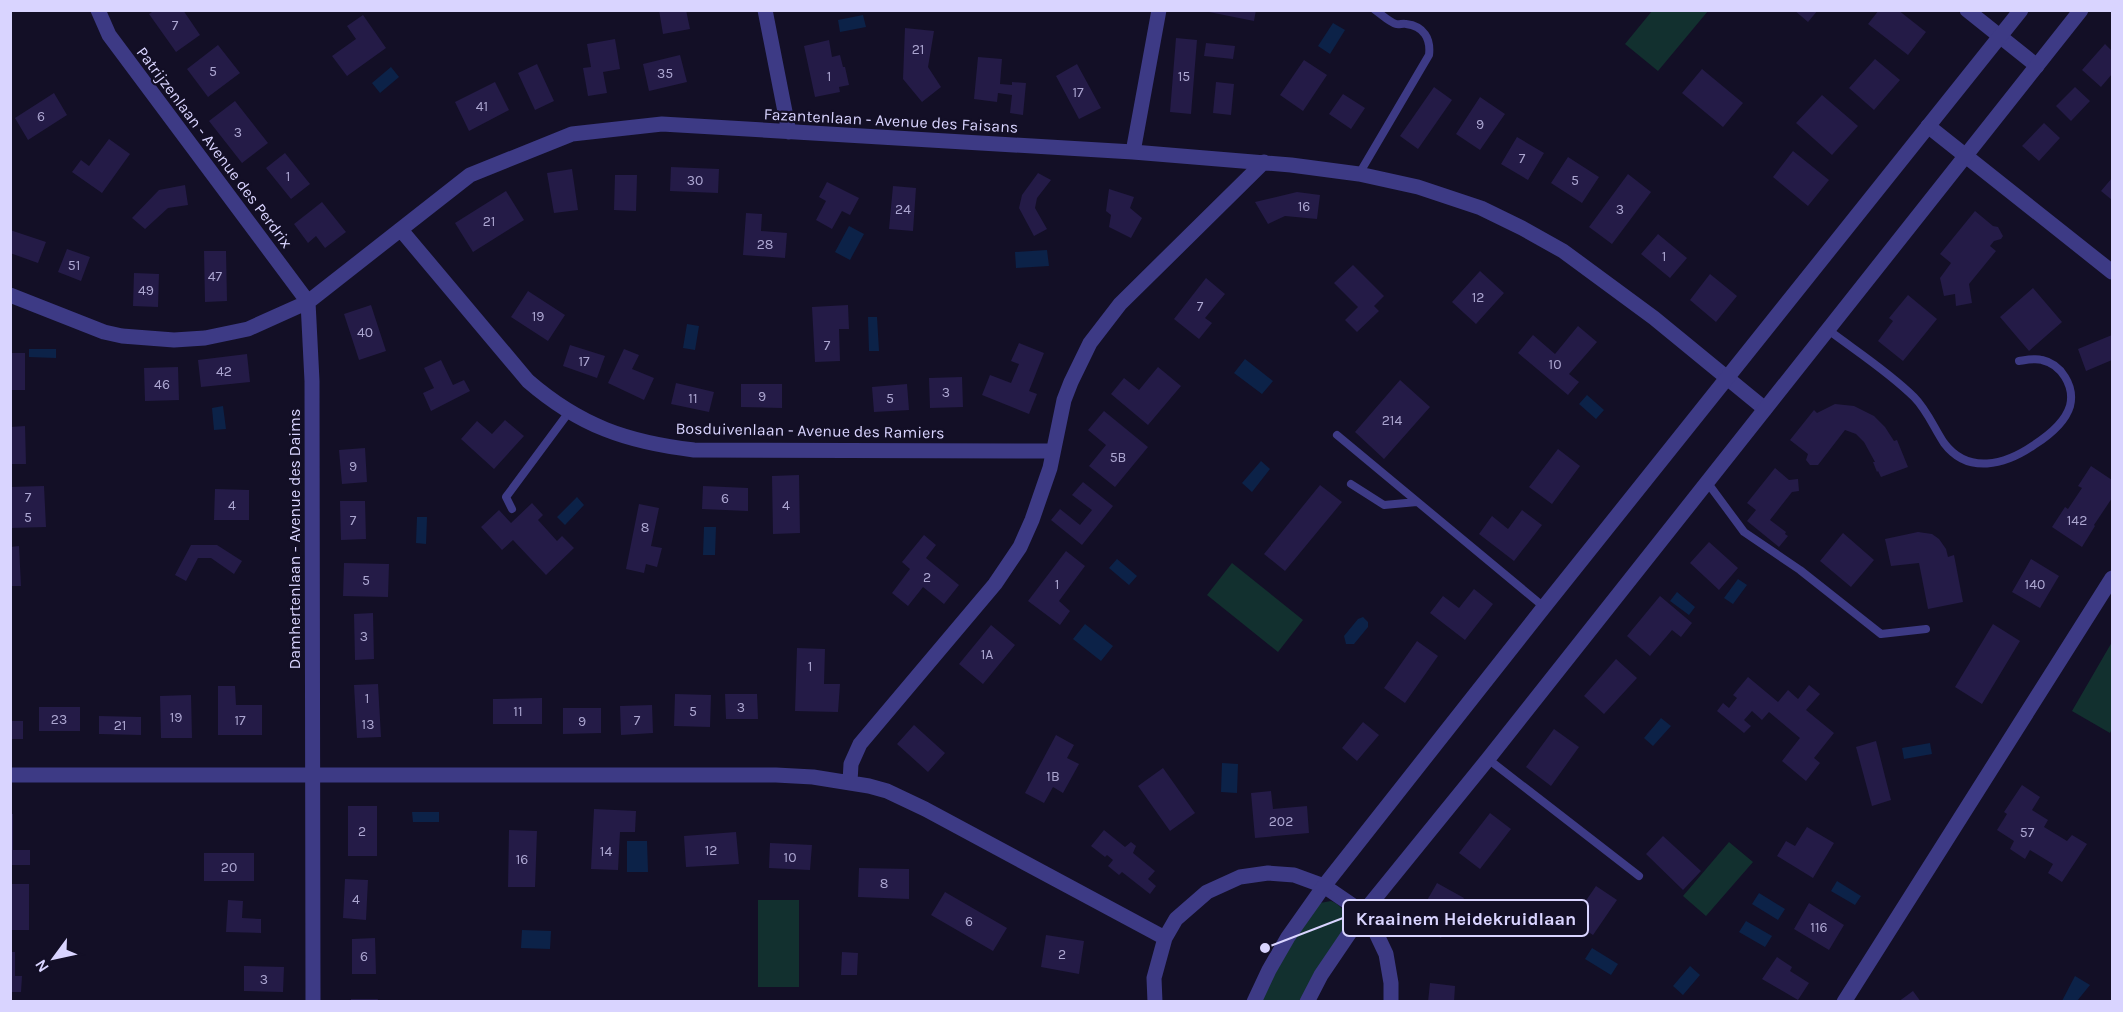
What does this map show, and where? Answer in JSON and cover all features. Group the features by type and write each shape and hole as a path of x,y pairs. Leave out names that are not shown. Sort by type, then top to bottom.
{"street":[{"name":"Patrijzenlaan - Avenue des Perdrix","path":"98,10 109,35 308,302"},
{"path":"1133,152 1159,10"},
{"path":"1967,10 2037,66"},
{"path":"1254,1002 1288,937 1324,886 2021,10"},
{"path":"1307,1002 1321,975 1363,913 1488,759 2081,10"},
{"path":"766,11 789,132"},
{"name":"Fazantenlaan - Avenue des Faisans","path":"10,295 104,332 131,337 165,340 205,338 232,333 262,324 308,302 470,175 572,134 662,124 1133,152 1264,162 1359,174 1418,187 1481,208 1563,251 1654,318 1765,409"},
{"path":"1928,126 2112,272"},
{"path":"850,782 851,764 860,744 995,584 1020,547 1050,468 1068,391 1081,360 1100,328 1120,304 1264,162"},
{"name":"Bosduivenlaan - Avenue des Ramiers","path":"402,230 519,371 548,398 569,412 616,434 641,442 694,450 1053,451"},
{"name":"Damhertenlaan - Avenue des Daims","path":"308,302 312,381 313,1002"},
{"path":"1845,1002 2107,599 2112,578"},
{"path":"10,775 776,775 850,782 887,791 925,809 1165,938"},
{"path":"1155,1002 1154,978 1165,938 1176,919 1207,892 1240,877 1268,873 1294,875 1324,886 1368,916 1386,954 1391,983 1390,1002"}],"lane":[{"path":"1359,174 1429,55 1430,44 1426,35 1419,28 1407,24 1395,24 1375,10"},
{"path":"1827,329 1916,399 1945,444 1955,455 1967,462 1996,463 2012,458 2041,441 2068,413 2071,395 2063,373 2047,361 2039,359 2019,361"},
{"path":"512,509 506,497 569,412"},
{"path":"1337,435 1544,607"},
{"path":"1707,482 1744,532 1800,570 1881,634 1926,629"},
{"path":"1351,484 1384,505 1417,502"},
{"path":"1488,759 1639,876"}],"green space":[{"path":"1652,11 1708,11 1658,71 1625,44"},
{"path":"1232,563 1303,620 1278,652 1207,595"},
{"path":"2112,642 2112,729 2110,733 2072,711"},
{"path":"1729,842 1753,862 1706,916 1683,896"},
{"path":"758,900 799,900 799,987 758,987"},
{"path":"1331,901 1344,911 1345,927 1301,1001 1260,1002 1283,956 1320,903"}],"water":[{"path":"863,15 866,27 840,32 838,20"},
{"path":"1333,23 1345,30 1330,54 1318,46"},
{"path":"391,67 399,77 380,93 372,83"},
{"path":"849,226 864,234 850,260 835,252"},
{"path":"1047,250 1049,266 1016,268 1015,252"},
{"path":"868,317 877,317 879,351 869,351"},
{"path":"687,324 699,326 695,350 683,348"},
{"path":"29,349 56,349 56,358 29,357"},
{"path":"1245,359 1273,381 1262,394 1234,373"},
{"path":"1587,395 1604,410 1596,419 1579,404"},
{"path":"223,406 226,429 214,430 212,408"},
{"path":"1261,461 1270,469 1252,492 1242,483"},
{"path":"577,497 584,505 565,525 557,517"},
{"path":"417,517 427,517 426,544 416,543"},
{"path":"704,527 716,527 715,555 703,555"},
{"path":"1117,559 1137,576 1129,585 1109,568"},
{"path":"1738,579 1747,585 1733,604 1724,598"},
{"path":"1677,592 1695,607 1689,615 1670,601"},
{"path":"1363,617 1368,622 1368,627 1354,644 1346,644 1344,636 1358,619"},
{"path":"1085,624 1113,646 1101,661 1073,639"},
{"path":"1661,718 1671,726 1653,746 1644,738"},
{"path":"1930,743 1932,754 1904,759 1902,748"},
{"path":"1222,763 1238,764 1237,793 1221,792"},
{"path":"412,812 439,812 439,822 413,822"},
{"path":"627,841 647,841 648,872 627,872"},
{"path":"1837,881 1861,896 1855,905 1831,891"},
{"path":"1759,893 1785,909 1778,920 1752,904"},
{"path":"1746,921 1772,936 1765,947 1739,932"},
{"path":"522,930 551,931 550,949 521,948"},
{"path":"1592,948 1618,964 1611,975 1585,959"},
{"path":"1690,966 1700,975 1683,995 1673,986"},
{"path":"2075,976 2090,985 2077,1001 2062,1001"}],"building":[{"path":"155,10 183,10 200,35 176,52 149,14"},
{"path":"659,10 686,10 690,29 663,34"},
{"path":"1199,10 1256,10 1254,21"},
{"path":"1794,10 1818,10 1808,22"},
{"path":"1879,10 1898,10 1926,32 1908,55 1868,24"},
{"path":"363,15 386,48 347,76 332,56 356,39 347,26"},
{"path":"905,28 934,31 928,67 941,87 922,102 903,79"},
{"path":"1176,38 1197,40 1191,114 1170,112"},
{"path":"615,39 620,69 603,72 607,93 588,96 583,68 591,67 587,44"},
{"path":"829,40 832,57 840,55 849,85 839,87 840,92 815,97 804,46"},
{"path":"1206,43 1235,46 1233,59 1204,56"},
{"path":"2105,44 2112,51 2112,74 2101,87 2082,70"},
{"path":"218,45 240,73 208,97 187,69"},
{"path":"680,55 687,82 649,91 643,64"},
{"path":"978,57 1002,59 1000,84 1026,83 1023,115 1010,113 1012,95 998,93 997,102 974,99"},
{"path":"1875,59 1900,80 1874,110 1849,88"},
{"path":"1304,60 1327,75 1303,111 1280,95"},
{"path":"537,64 554,101 535,110 518,73"},
{"path":"1077,64 1101,108 1079,119 1056,76"},
{"path":"1702,69 1743,103 1723,127 1682,93"},
{"path":"495,82 509,110 469,131 455,102"},
{"path":"1216,82 1234,84 1231,115 1213,113"},
{"path":"1434,87 1452,100 1418,149 1400,136"},
{"path":"2075,87 2090,101 2071,121 2056,106"},
{"path":"54,93 67,115 28,140 15,118"},
{"path":"1343,94 1365,108 1351,129 1329,114"},
{"path":"1822,95 1858,126 1832,155 1796,123"},
{"path":"1480,97 1505,114 1480,150 1456,134"},
{"path":"235,101 268,143 242,163 209,121"},
{"path":"2044,123 2060,138 2039,161 2022,146"},
{"path":"1517,137 1544,153 1528,180 1501,164"},
{"path":"109,139 130,154 102,193 72,172 81,160 89,166"},
{"path":"1793,151 1829,180 1808,206 1773,177"},
{"path":"285,153 310,184 291,199 266,168"},
{"path":"1568,157 1599,177 1582,203 1551,183"},
{"path":"671,167 719,169 718,193 670,191"},
{"path":"572,169 578,210 554,213 547,173"},
{"path":"1038,173 1051,180 1037,198 1035,208 1047,229 1034,236 1019,208 1022,195"},
{"path":"1628,174 1651,192 1612,244 1589,227"},
{"path":"615,175 637,175 636,211 614,210"},
{"path":"2112,178 2112,200 2101,191"},
{"path":"827,182 859,198 850,215 842,211 832,229 816,220 826,201 819,197"},
{"path":"185,185 188,205 168,208 145,229 132,218 159,190"},
{"path":"893,186 916,188 913,231 889,229"},
{"path":"1109,189 1134,197 1130,208 1142,218 1131,238 1109,227 1111,215 1106,211"},
{"path":"506,191 524,220 473,252 455,223"},
{"path":"1297,192 1320,195 1317,219 1285,216 1268,224 1255,202"},
{"path":"322,202 346,232 325,248 316,236 308,243 294,224"},
{"path":"1975,211 1993,226 1998,227 2003,236 1990,246 1996,251 1969,284 1972,303 1956,306 1955,294 1944,296 1940,278 1951,263 1940,254"},
{"path":"746,213 762,214 761,231 787,233 785,258 743,255"},
{"path":"10,230 46,242 38,263 10,253"},
{"path":"1658,234 1687,258 1670,278 1641,254"},
{"path":"67,249 90,257 81,281 58,272"},
{"path":"204,251 226,251 227,301 205,302"},
{"path":"1353,265 1384,296 1374,306 1379,311 1357,332 1345,320 1358,307 1334,283"},
{"path":"1480,271 1504,293 1476,324 1452,302"},
{"path":"134,273 159,274 158,307 133,306"},
{"path":"1710,274 1737,296 1716,322 1690,300"},
{"path":"1206,278 1225,294 1205,318 1212,323 1199,339 1174,319"},
{"path":"2033,288 2062,322 2029,351 2000,317"},
{"path":"528,291 565,315 548,341 511,317"},
{"path":"1908,295 1937,319 1903,361 1878,341 1893,321 1889,318"},
{"path":"371,305 386,351 359,360 344,314"},
{"path":"848,305 849,329 839,329 840,361 815,362 812,307"},
{"path":"1578,326 1597,342 1569,374 1579,382 1568,395 1518,353 1533,335 1555,354"},
{"path":"2112,335 2112,360 2086,371 2078,349"},
{"path":"1019,343 1044,353 1029,391 1037,394 1029,414 982,395 990,375 1011,383 1019,364 1011,361"},
{"path":"570,345 605,356 597,378 563,366"},
{"path":"624,349 639,355 632,369 654,378 644,400 608,383"},
{"path":"10,353 25,353 25,390 10,390"},
{"path":"247,354 250,382 201,387 198,360"},
{"path":"441,360 453,385 464,380 470,391 431,411 423,393 434,388 424,368"},
{"path":"178,367 179,400 145,401 144,368"},
{"path":"1158,367 1181,386 1148,425 1111,394 1124,378 1139,390"},
{"path":"962,377 963,407 930,408 929,378"},
{"path":"1400,380 1430,407 1384,459 1355,432"},
{"path":"676,383 714,392 709,412 671,404"},
{"path":"741,384 782,384 782,408 741,407"},
{"path":"907,384 909,410 874,412 872,387"},
{"path":"1835,404 1854,406 1874,416 1894,441 1897,440 1908,467 1881,477 1864,442 1856,434 1845,430 1818,465 1810,465 1806,460 1808,454 1790,440 1814,410 1817,413"},
{"path":"1104,411 1148,447 1115,487 1089,466 1106,445 1088,430"},
{"path":"505,420 524,436 494,469 461,439 477,421 492,434"},
{"path":"25,426 26,464 10,464 10,427"},
{"path":"365,448 367,482 342,484 339,450"},
{"path":"1558,449 1580,466 1552,504 1529,487"},
{"path":"2091,466 2112,480 2112,498 2082,547 2052,527 2065,507 2068,509 2082,488 2078,486"},
{"path":"1775,468 1789,480 1798,479 1799,491 1792,492 1770,520 1788,536 1779,547 1747,521 1756,510 1747,503"},
{"path":"799,475 800,533 773,534 772,476"},
{"path":"1083,482 1113,506 1082,545 1051,520 1060,509 1080,525 1092,510 1072,495"},
{"path":"1320,485 1342,502 1285,571 1264,554"},
{"path":"44,486 46,527 10,528 10,487"},
{"path":"703,486 748,488 748,511 702,509"},
{"path":"215,489 249,490 249,520 214,520"},
{"path":"340,501 365,501 366,539 341,540"},
{"path":"532,503 543,515 538,520 557,541 562,536 574,548 546,575 513,540 502,550 481,527 499,510 511,523"},
{"path":"639,504 659,508 651,546 662,548 657,567 646,564 644,573 626,569"},
{"path":"1522,510 1542,525 1514,561 1479,534 1492,516 1508,529"},
{"path":"1918,532 1932,534 1946,549 1948,557 1954,555 1963,602 1928,609 1919,563 1891,566 1885,539"},
{"path":"1843,533 1874,560 1851,587 1820,561"},
{"path":"924,535 936,545 926,558 959,585 944,604 923,587 908,606 892,593 910,569 902,562"},
{"path":"1709,542 1738,568 1719,590 1690,563"},
{"path":"191,545 217,545 242,561 234,574 211,558 198,558 186,581 175,575"},
{"path":"19,546 21,586 10,586 10,547"},
{"path":"1066,551 1085,566 1059,601 1070,611 1060,625 1028,601"},
{"path":"2031,559 2059,576 2040,608 2012,592"},
{"path":"344,563 389,564 388,597 343,596"},
{"path":"1474,589 1493,604 1465,640 1430,613 1443,596 1459,608"},
{"path":"1660,596 1692,623 1681,637 1672,630 1650,656 1627,636"},
{"path":"373,613 374,659 355,660 354,614"},
{"path":"1993,624 2020,641 1982,704 1955,687"},
{"path":"991,625 1015,645 983,684 959,664"},
{"path":"1417,641 1438,656 1405,703 1384,688"},
{"path":"797,648 825,649 824,684 840,684 838,712 795,711"},
{"path":"1616,659 1637,678 1604,714 1584,696"},
{"path":"1748,677 1778,702 1788,690 1798,699 1809,685 1820,694 1806,710 1834,733 1814,758 1820,763 1806,781 1782,761 1800,738 1769,712 1762,720 1752,711 1744,720 1751,726 1744,733 1717,711 1723,703 1729,708 1737,698 1733,695"},
{"path":"378,684 381,737 357,738 354,685"},
{"path":"218,686 235,686 236,705 262,705 262,735 218,735"},
{"path":"675,694 711,695 710,727 674,726"},
{"path":"725,694 757,694 758,719 726,719"},
{"path":"191,695 192,738 161,738 160,696"},
{"path":"542,698 542,724 493,724 493,699"},
{"path":"652,705 653,733 621,735 620,706"},
{"path":"39,707 80,707 80,731 39,731"},
{"path":"563,708 601,708 601,733 563,734"},
{"path":"99,716 141,717 141,735 99,734"},
{"path":"10,721 23,721 23,739 10,739"},
{"path":"1363,722 1379,735 1357,761 1342,748"},
{"path":"914,725 945,753 928,772 897,744"},
{"path":"1554,729 1579,747 1551,786 1526,767"},
{"path":"1056,735 1074,745 1067,758 1079,764 1063,793 1053,787 1044,803 1025,793"},
{"path":"1876,741 1891,800 1872,806 1856,747"},
{"path":"1163,768 1195,813 1170,831 1138,786"},
{"path":"2022,785 2040,797 2032,810 2048,820 2044,827 2067,841 2072,835 2087,844 2062,882 2048,873 2053,864 2030,850 2025,859 2010,849 2014,841 1997,830 2007,814 2004,812"},
{"path":"1271,791 1273,809 1307,806 1309,833 1255,838 1251,793"},
{"path":"348,806 377,806 377,856 348,856"},
{"path":"594,809 636,811 635,832 620,832 618,870 591,869"},
{"path":"1490,813 1511,829 1480,869 1459,853"},
{"path":"10,814 13,814 13,850 30,850 30,865 10,865"},
{"path":"1807,827 1834,843 1813,878 1777,856 1786,841 1795,846"},
{"path":"509,830 537,831 535,887 508,887"},
{"path":"1104,830 1125,847 1131,842 1136,846 1133,853 1155,871 1148,879 1156,886 1150,894 1122,872 1119,875 1108,866 1113,860 1091,846"},
{"path":"736,832 739,864 686,867 684,836"},
{"path":"1663,836 1701,871 1683,890 1646,854"},
{"path":"770,843 812,845 810,870 769,868"},
{"path":"204,853 254,853 254,881 204,881"},
{"path":"859,868 909,869 909,899 858,897"},
{"path":"345,879 368,880 366,920 343,918"},
{"path":"1437,883 1464,898 1441,938 1414,923"},
{"path":"10,884 29,884 29,930 10,930"},
{"path":"1596,886 1617,900 1593,935 1572,921"},
{"path":"945,892 1007,928 993,951 931,915"},
{"path":"228,900 243,901 242,918 261,919 261,933 226,932"},
{"path":"1809,903 1844,925 1829,950 1794,929"},
{"path":"1046,935 1084,941 1079,974 1041,967"},
{"path":"375,938 376,974 352,974 352,939"},
{"path":"10,952 15,952 15,976 22,976 21,992 10,992"},
{"path":"842,952 858,953 857,975 841,975"},
{"path":"1777,957 1792,967 1790,971 1809,983 1798,1000 1762,979"},
{"path":"244,966 284,967 283,992 244,991"},
{"path":"1430,983 1455,986 1454,1002 1428,1002"},
{"path":"1913,991 1921,1002 1898,1002"},
{"path":"351,999 378,999 377,1002 351,1002"}],"place":[{"name":"Kraainem Heidekruidlaan","path":"1265,948"}]}
